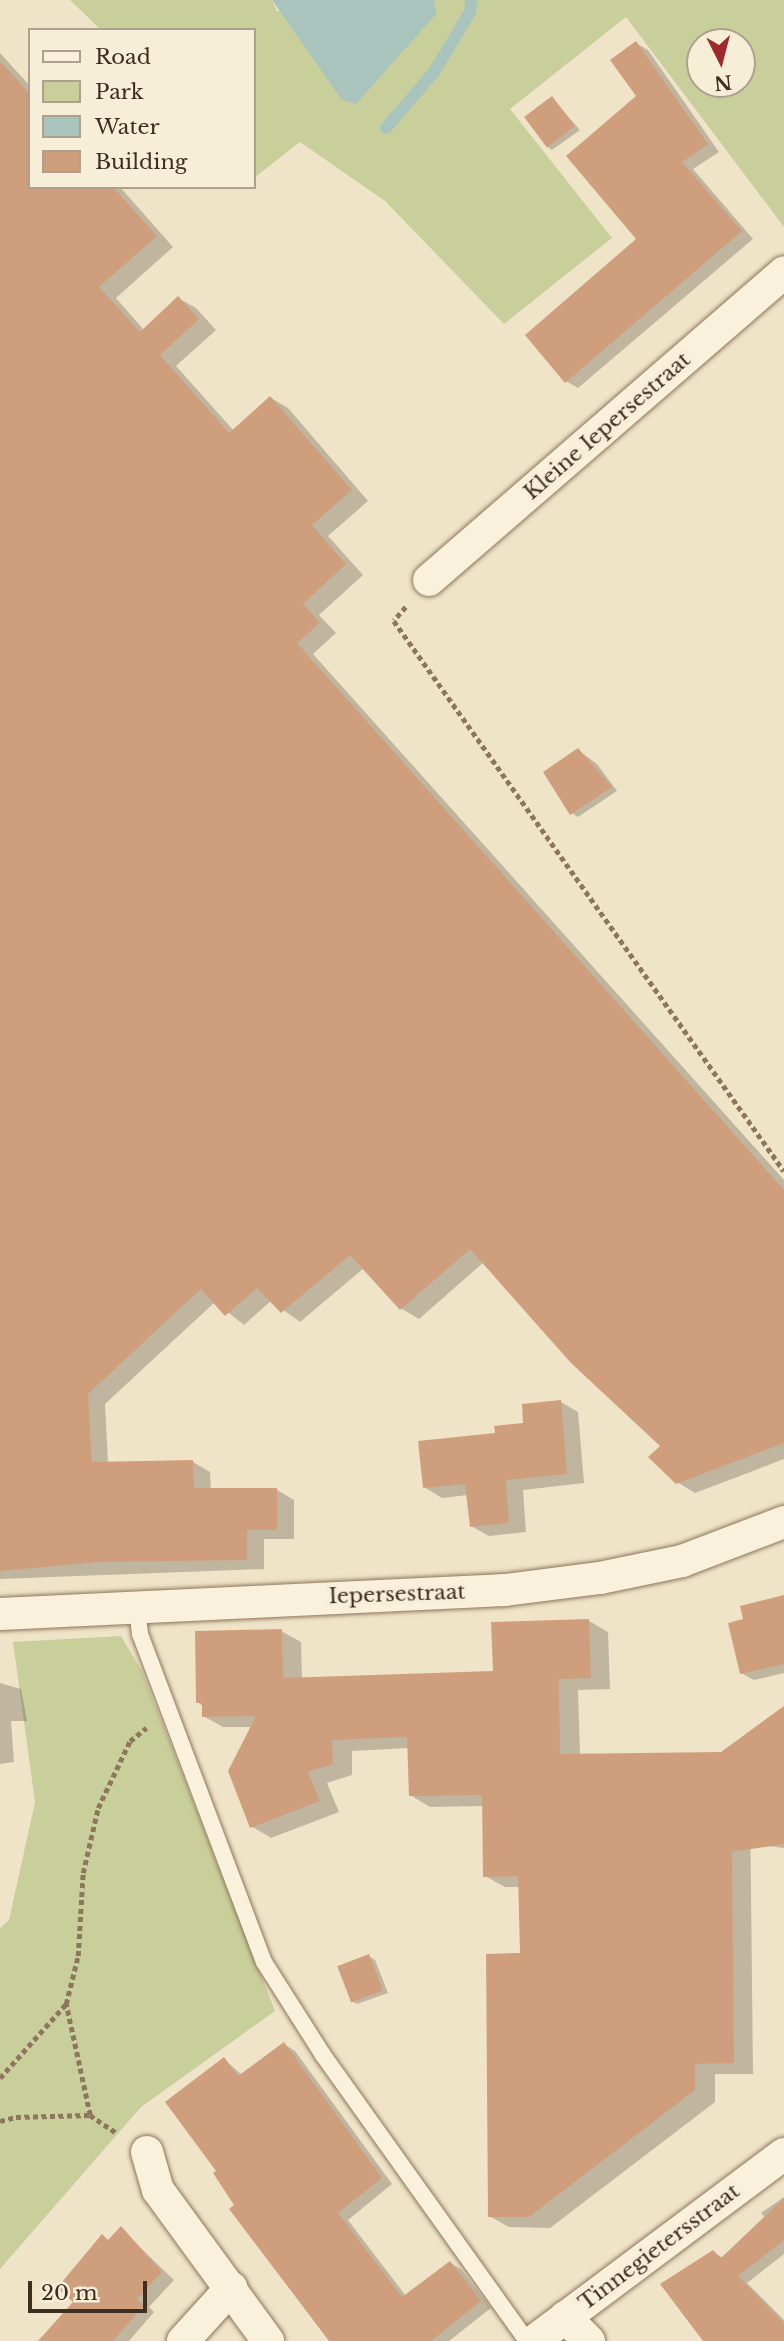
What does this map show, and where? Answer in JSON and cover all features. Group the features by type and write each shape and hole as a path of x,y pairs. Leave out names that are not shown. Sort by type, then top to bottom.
{"street":[{"name":"Kleine Iepersestraat","path":"429,580 784,272"},
{"name":"Iepersestraat","path":"0,1614 505,1590 600,1578 682,1561 784,1522"},
{"path":"147,2152 158,2190 268,2341"},
{"name":"Tinnegietersstraat","path":"534,2341 784,2154"},
{"path":"183,2341 231,2288"},
{"path":"565,2317 589,2341"}],"lane":[{"path":"137,1606 140,1634 264,1962 323,2055 527,2341"}],"path":[{"path":"429,580 394,621 784,1171"},
{"path":"0,2121 16,2117 90,2116 66,2004 78,1956 83,1873 97,1808 130,1741 152,1722 171,1718"},
{"path":"0,2078 66,2004"}],"green space":[{"path":"70,0 272,0 277,11 437,13 434,0 784,0 784,227 687,98 756,98 756,28 686,28 686,97 626,17 510,109 612,238 504,324 385,201 300,142 256,176 256,28 99,28"},
{"path":"121,1636 142,1671 275,2011 141,2107 0,2269 0,1928 9,1920 35,1802 13,1642"}],"water":[{"path":"272,0 434,0 437,13 356,104 342,100"}],"building":[{"path":"636,41 708,144 682,162 742,231 565,383 525,335 636,239 566,156 636,96 610,60"},
{"path":"0,61 28,92 28,189 115,189 157,236 99,287 140,332 178,296 199,319 160,355 229,433 270,396 352,490 312,525 346,564 303,604 320,623 297,643 784,1190 784,1443 676,1484 648,1457 660,1446 571,1363 470,1249 400,1310 350,1255 281,1313 257,1288 225,1316 201,1289 88,1394 92,1462 193,1460 194,1488 277,1488 277,1530 247,1530 247,1560 99,1562 0,1571"},
{"path":"552,96 575,126 547,147 524,117"},
{"path":"578,748 612,787 570,815 543,772"},
{"path":"561,1400 567,1474 506,1480 509,1523 470,1527 465,1484 423,1488 418,1441 495,1433 494,1426 523,1423 522,1404"},
{"path":"784,1595 784,1664 740,1674 728,1623 743,1619 740,1606"},
{"path":"589,1619 591,1678 559,1679 560,1754 721,1752 784,1706 784,1844 732,1852 734,2063 695,2064 695,2090 529,2217 488,2217 486,1954 520,1953 518,1876 483,1877 482,1795 409,1796 407,1737 332,1740 333,1764 308,1772 320,1801 250,1828 228,1771 256,1716 202,1717 202,1703 196,1703 195,1631 282,1629 283,1678 493,1671 491,1622"},
{"path":"369,1954 383,1990 351,2003 337,1966"},
{"path":"284,2042 382,2178 338,2213 402,2297 450,2261 481,2301 431,2341 329,2341 229,2209 234,2205 213,2173 216,2171 165,2102 224,2057 238,2076"},
{"path":"784,2198 784,2240 738,2276 784,2323 784,2341 703,2341 660,2284 713,2250 721,2258"},
{"path":"121,2226 162,2272 137,2299 144,2305 113,2341 38,2341 73,2302 57,2288 102,2234 108,2240"}],"waterway":[{"path":"386,128 434,72 470,12 471,0"}]}
